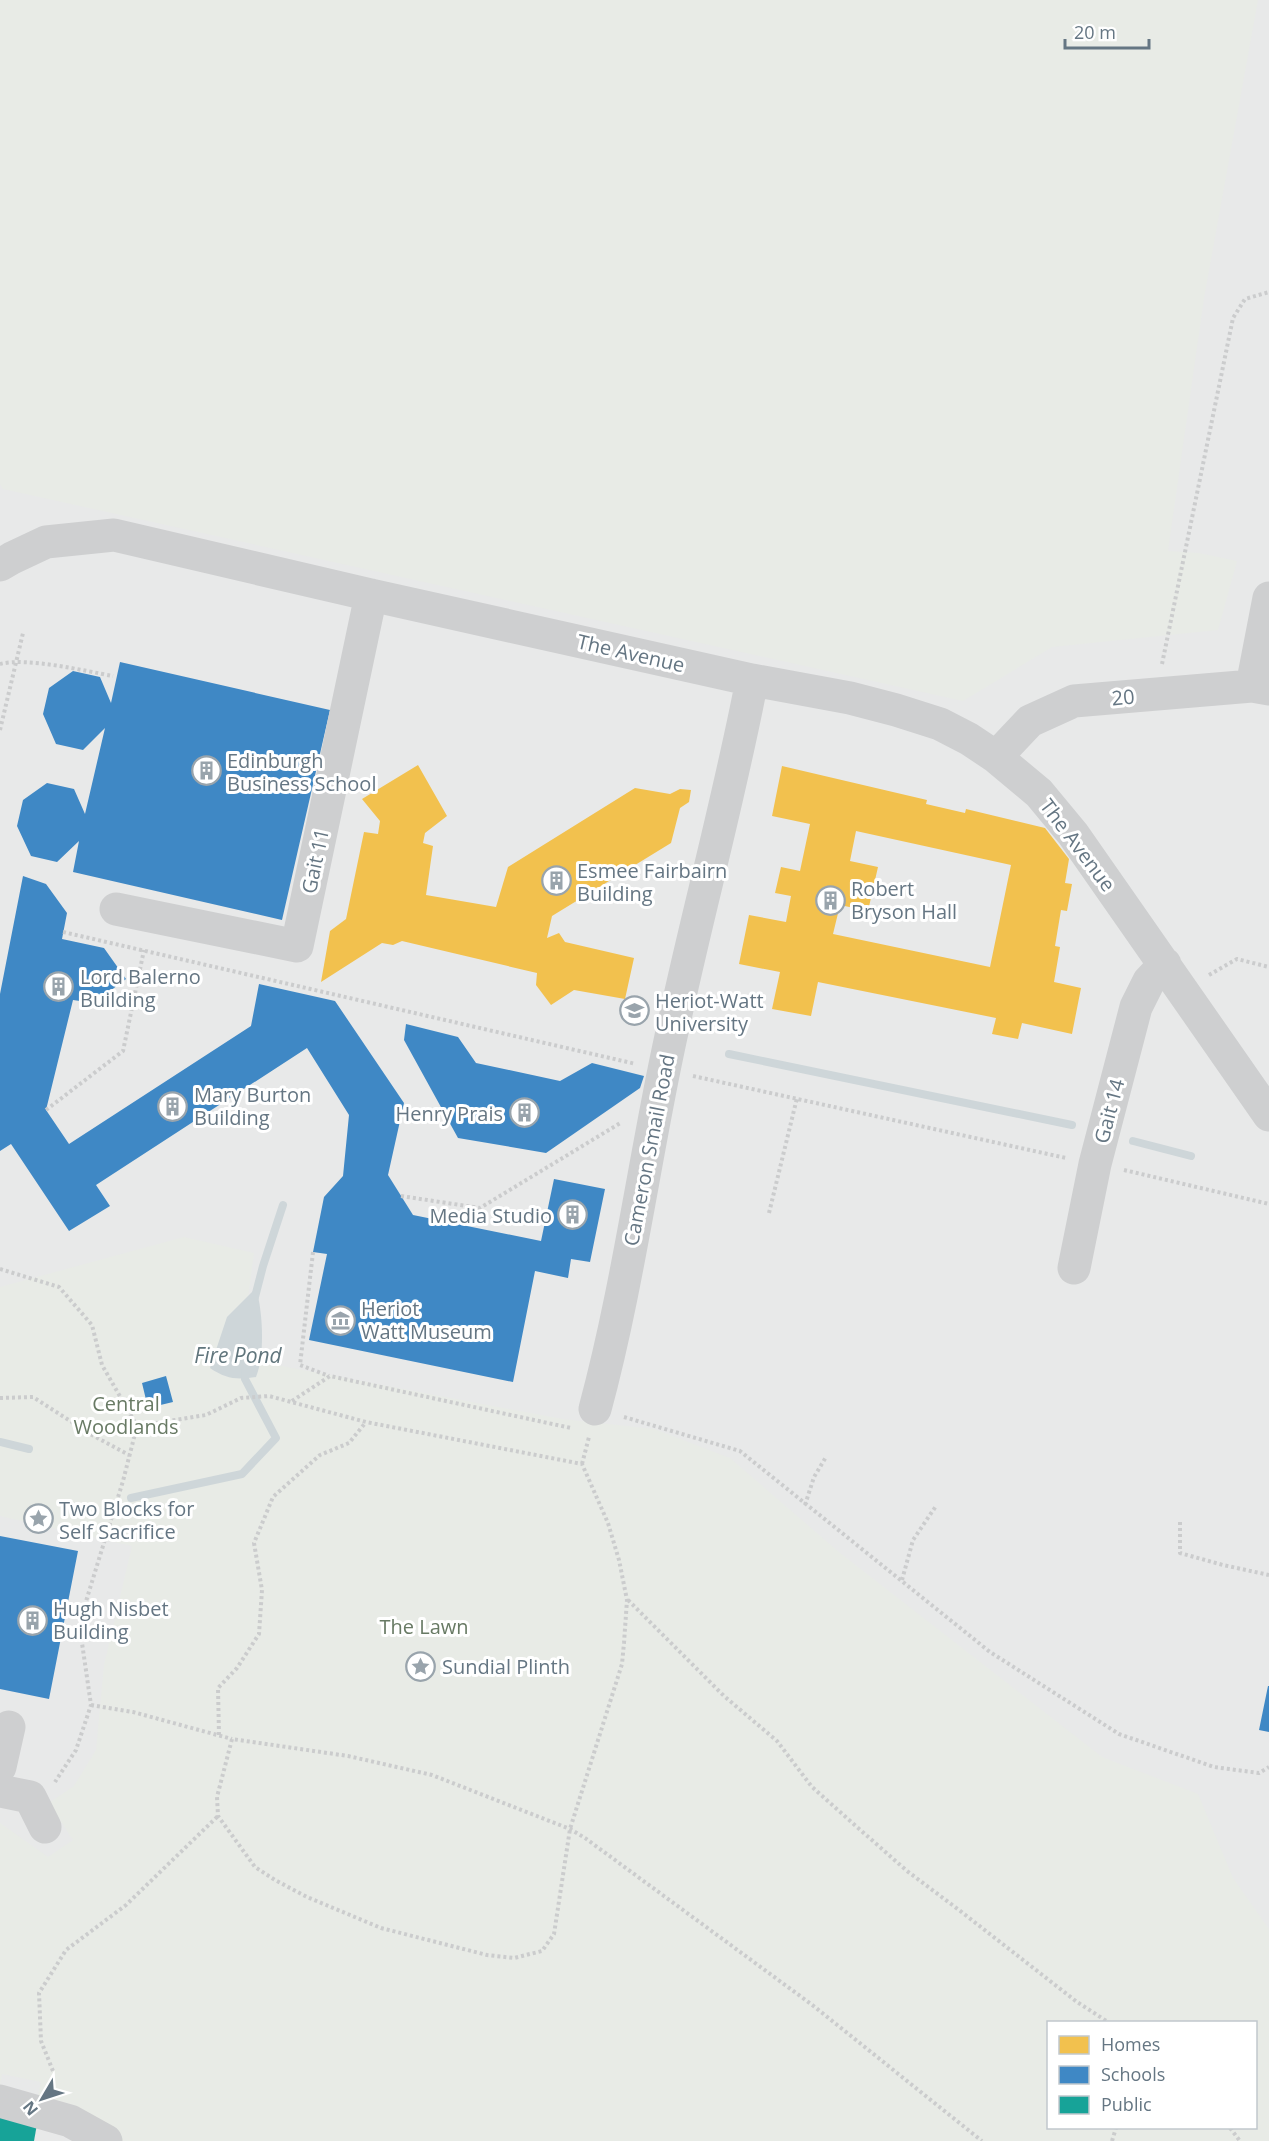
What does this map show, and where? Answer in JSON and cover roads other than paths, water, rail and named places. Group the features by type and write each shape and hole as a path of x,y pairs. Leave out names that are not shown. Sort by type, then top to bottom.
{"street":[{"name":"The Avenue","path":"4,553 46,542 114,535 752,680 850,698 940,724 969,739 996,757 1039,793 1073,834 1164,964"},
{"name":"Gait 11","path":"116,909 297,946 371,595"},
{"path":"1261,688 1269,598"},
{"name":"Cameron Smail Road","path":"587,1419 604,1376 658,1100 752,680"},
{"name":"20","path":"996,757 1030,721 1074,701 1261,688"},
{"path":"1164,964 1269,1114"},
{"name":"Gait 14","path":"1074,1268 1095,1164 1136,1007 1149,981 1164,964"},
{"path":"0,1767 9,1727"},
{"path":"15,1794 45,1827"},
{"path":"0,2102 70,2121 106,2141"}],"water":[{"name":"Fire Pond","path":"256,1288 262,1333 261,1357 256,1377 237,1378 221,1374 210,1368 227,1317"}],"waterway":[{"path":"729,1054 1072,1125"},
{"path":"1133,1141 1191,1156"},
{"path":"255,1297 283,1205"},
{"path":"131,1498 242,1474 276,1438 245,1379 246,1369"},
{"path":"0,1442 29,1449"}],"place":[{"name":"Edinburgh Business School","path":"206,771"},
{"name":"Esmee Fairbairn Building","path":"556,881"},
{"name":"Robert Bryson Hall","path":"830,900"},
{"name":"Lord Balerno Building","path":"59,987"},
{"name":"Heriot-Watt University","path":"634,1011"},
{"name":"Mary Burton Building","path":"173,1106"},
{"name":"Henry Prais","path":"524,1113"},
{"name":"Media Studio","path":"573,1215"},
{"name":"Heriot Watt Museum","path":"340,1320"},
{"name":"Two Blocks for Self Sacrifice","path":"38,1519"},
{"name":"Hugh Nisbet Building","path":"32,1620"},
{"name":"Sundial Plinth","path":"421,1666"}],"park label":[{"name":"Central Woodlands","path":"126,1414"},
{"name":"The Lawn","path":"424,1626"}]}
